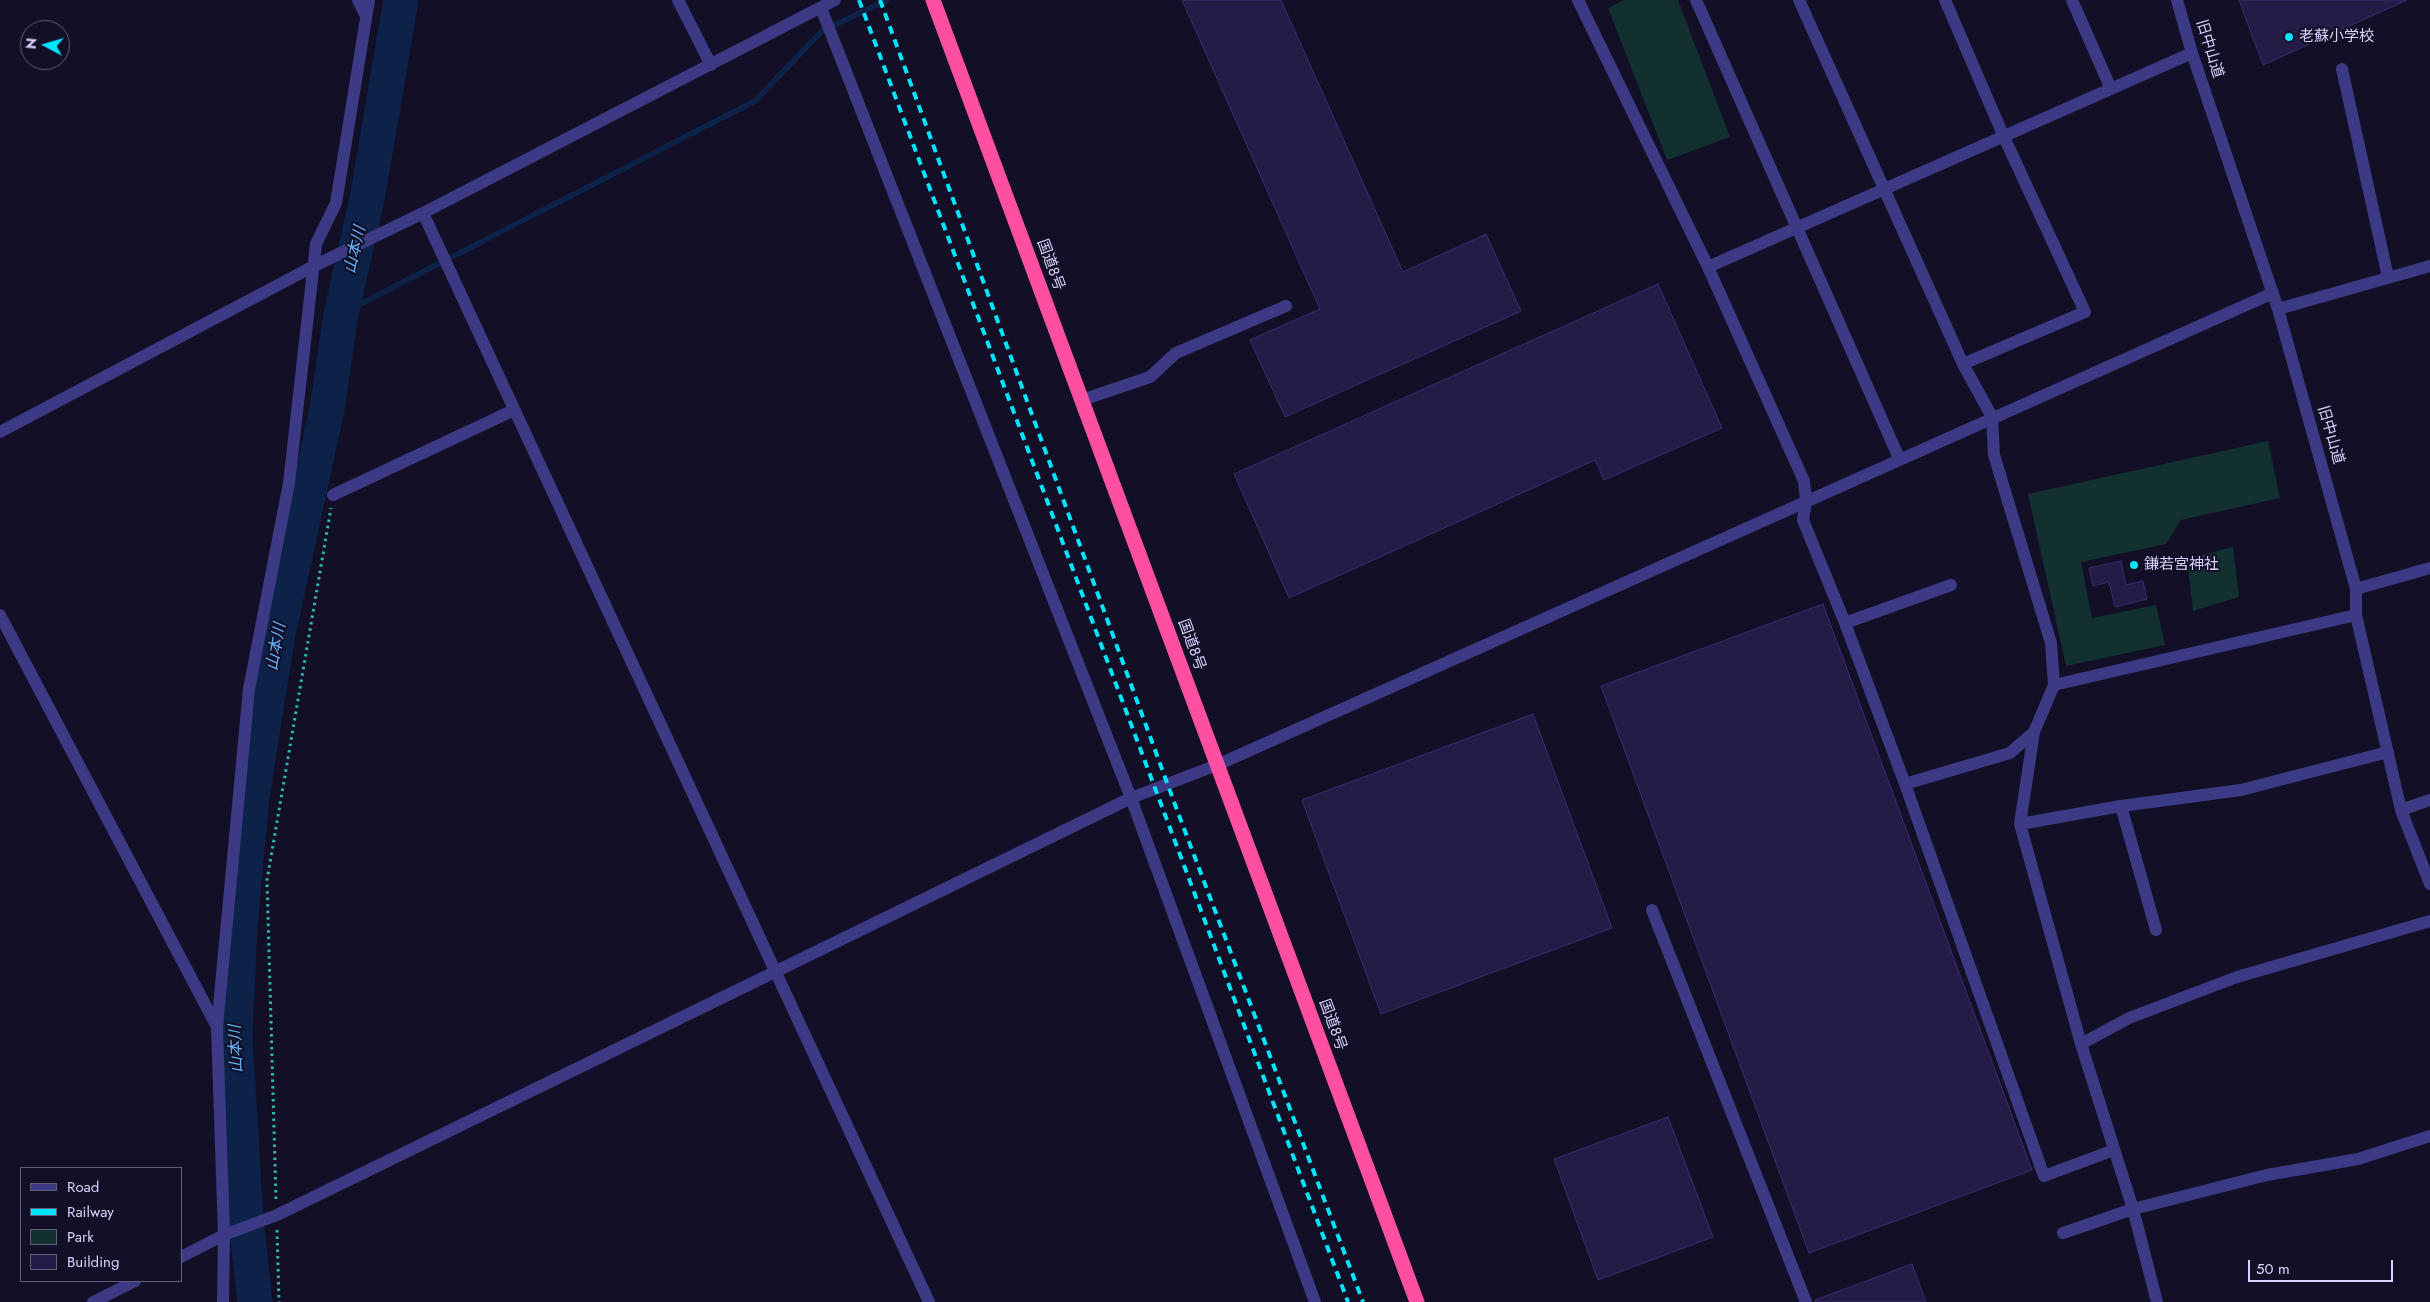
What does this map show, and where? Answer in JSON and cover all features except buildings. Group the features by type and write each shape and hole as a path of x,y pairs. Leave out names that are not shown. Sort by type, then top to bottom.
{"highway":[{"name":"国道8号","path":"933,0 1417,1302"}],"street":[{"path":"358,0 366,16"},
{"path":"223,1302 224,1235 217,1027 248,690 289,484 316,244 336,204 370,0"},
{"path":"678,0 711,65"},
{"path":"0,432 314,266 423,213 835,0"},
{"path":"1578,0 1708,268 1804,481 1806,501 1803,520 1845,623 1905,784 2044,1176 2114,1150"},
{"path":"1696,0 1899,458"},
{"path":"1799,0 1963,364 1992,418 1994,455 2051,643 2054,685 2034,732 2020,824 2081,1044 2133,1209 2157,1302"},
{"path":"1945,0 2004,137 2085,312 1963,364"},
{"path":"2072,0 2111,89"},
{"name":"旧中山道","path":"2177,0 2192,54 2278,309 2356,589 2356,615 2401,810 2430,884"},
{"path":"821,8 1131,798 1315,1302"},
{"path":"1708,268 2192,54"},
{"path":"2342,69 2388,277"},
{"path":"423,213 930,1302"},
{"path":"2278,309 2430,266"},
{"path":"182,1256 224,1235 277,1215 1131,798 1217,765 1899,458 2273,293"},
{"path":"1082,400 1150,377 1176,353 1286,306"},
{"path":"334,495 514,410"},
{"path":"2356,589 2430,568"},
{"path":"1845,623 1950,585"},
{"path":"0,615 217,1027"},
{"path":"2054,685 2356,615"},
{"path":"1905,784 2010,753 2034,732"},
{"path":"2020,824 2121,806 2241,790 2388,752"},
{"path":"2401,810 2430,800"},
{"path":"2121,806 2156,930"},
{"path":"1652,910 1806,1302"},
{"path":"2081,1044 2129,1018 2237,977 2430,921"},
{"path":"2063,1233 2133,1209 2267,1176 2358,1158 2430,1136"},
{"path":"93,1302 133,1282"}],"path":[{"path":"279,1302 267,880 334,495"}],"green space":[{"path":"1624,0 1678,0 1730,137 1667,160 1608,8"},
{"path":"2268,441 2280,498 2181,520 2166,544 2081,562 2092,618 2156,605 2165,645 2066,666 2028,494"},
{"path":"2233,547 2239,597 2193,611 2187,559"}],"waterway":[{"name":"山本川","path":"255,1302 246,1220 235,1036 240,927 252,796 278,634 327,409 341,314 367,199 401,0"},
{"path":"341,314 755,101 822,31 887,0"}],"railway":[{"path":"859,0 1348,1302"},
{"path":"880,0 1177,810 1363,1302"}],"place":[{"name":"老蘇小学校","path":"2289,37"},
{"name":"鎌若宮神社","path":"2134,565"}]}
